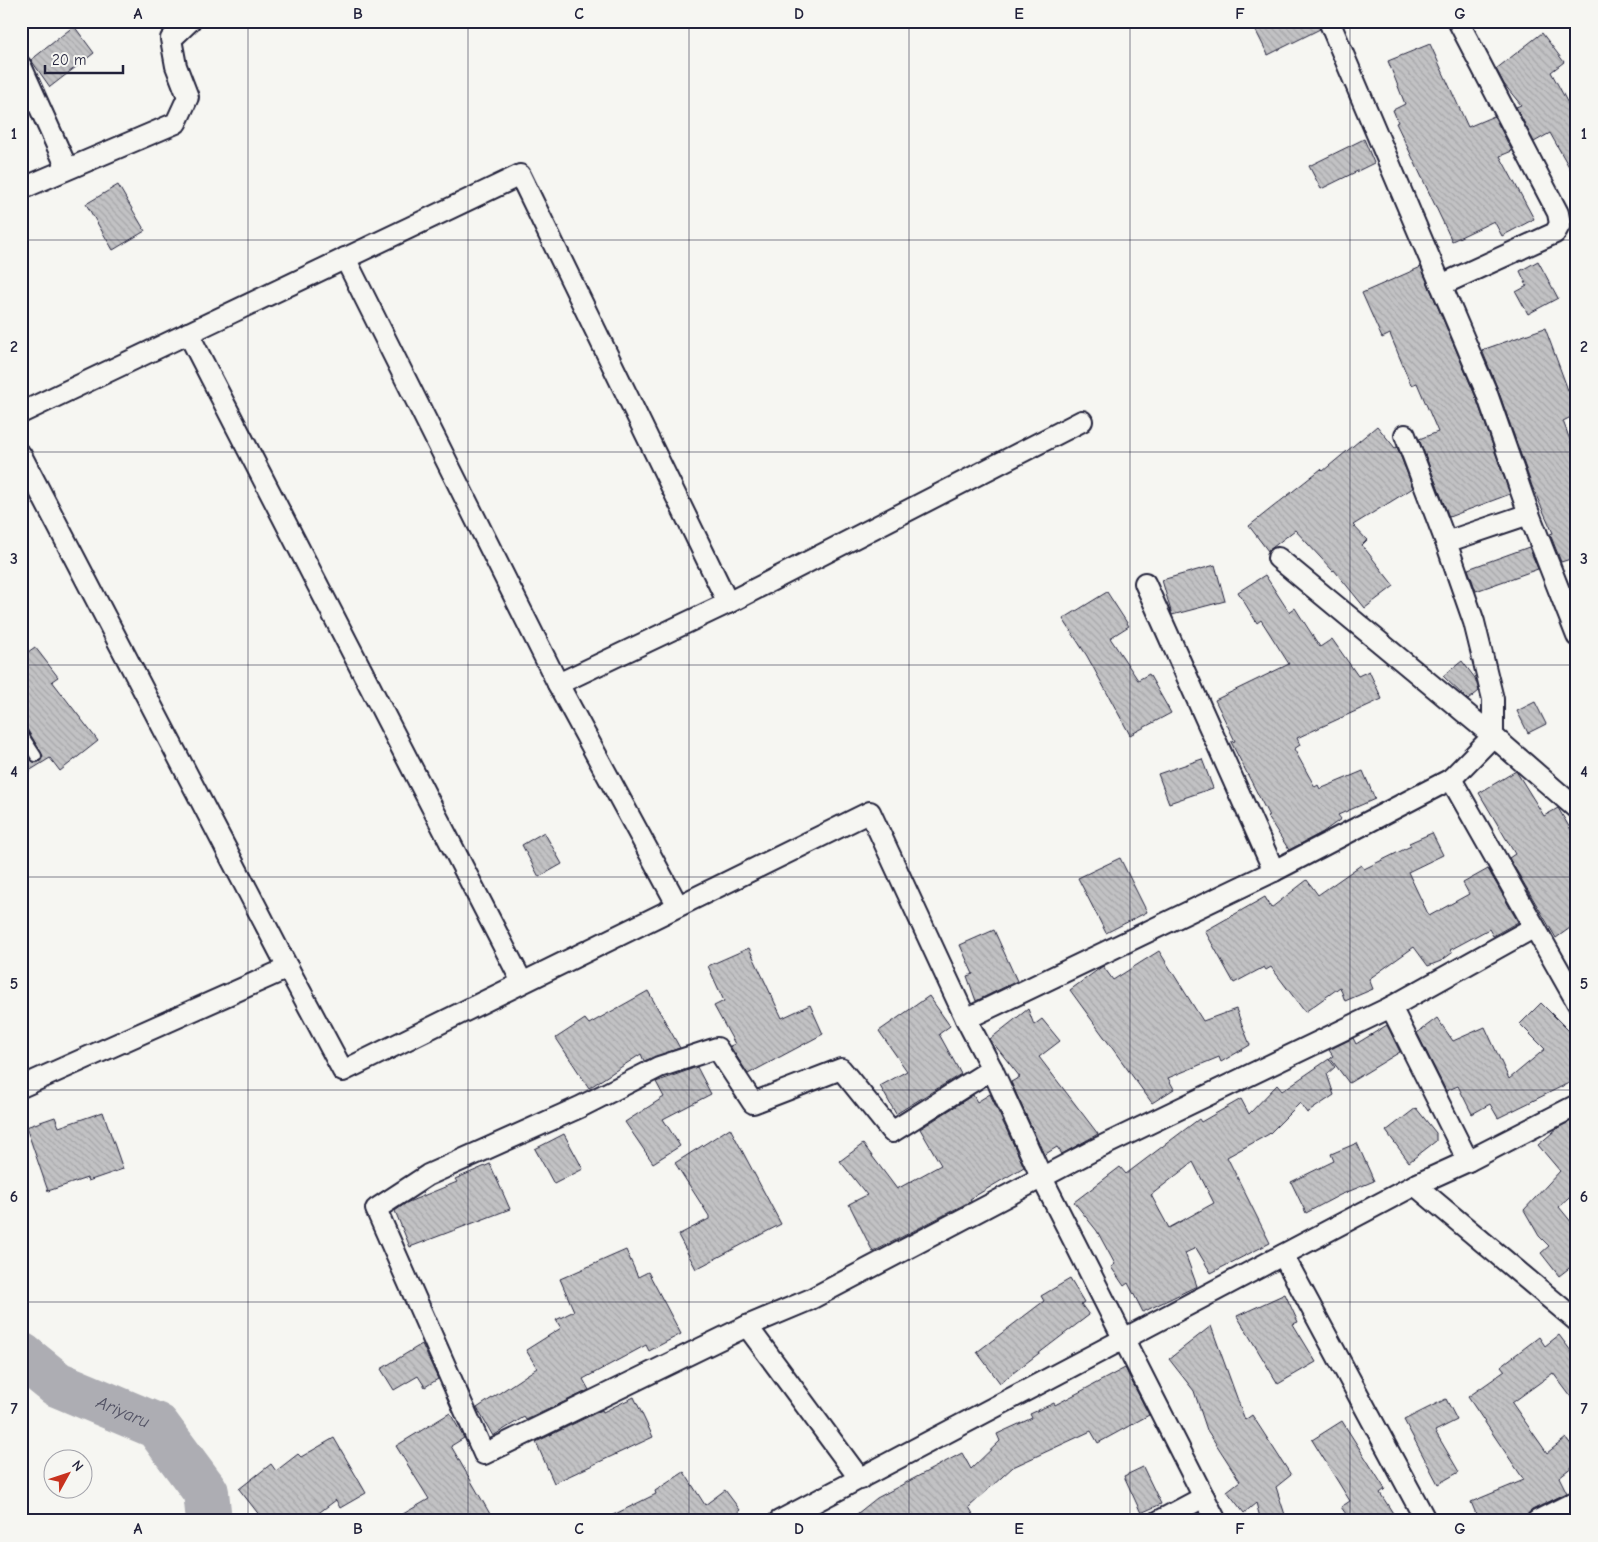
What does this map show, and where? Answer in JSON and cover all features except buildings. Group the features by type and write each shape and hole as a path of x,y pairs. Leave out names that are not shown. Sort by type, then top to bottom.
{"street":[{"path":"21,189 176,123 188,97 176,66 171,40 163,21"},
{"path":"171,40 190,21"},
{"path":"1329,21 1486,391 1529,514 1576,636"},
{"path":"1441,284 1555,233 1560,224 1558,213 1458,21"},
{"path":"21,66 67,168"},
{"path":"21,412 520,175 728,603"},
{"path":"345,258 558,684 678,906"},
{"path":"188,333 522,982"},
{"path":"558,684 728,603 1082,421"},
{"path":"966,1019 1274,871 1451,779 1493,736 1493,699 1474,622 1405,435"},
{"path":"21,455 342,1071 870,812 1042,1178 1216,1521"},
{"path":"1446,542 1529,514"},
{"path":"1278,558 1493,736 1577,809"},
{"path":"1145,583 1274,871"},
{"path":"1451,779 1577,1002"},
{"path":"992,1070 892,1132 841,1069 753,1104 717,1048 659,1067 580,1107 428,1175 376,1209 484,1454 747,1326 809,1300 1094,1150 1391,1007 1534,928"},
{"path":"21,1087 288,968"},
{"path":"1391,1007 1468,1161"},
{"path":"780,1521 1415,1185 1468,1161 1577,1105"},
{"path":"1415,1185 1577,1321"},
{"path":"1284,1255 1426,1521"},
{"path":"747,1326 860,1479"},
{"path":"1159,1521 1204,1498"},
{"path":"1537,1521 1577,1501"}],"lane":[{"path":"21,733 36,756"}],"waterway":[{"name":"Ariyaru","path":"21,1355 57,1384 157,1426 206,1492 209,1521"}]}
